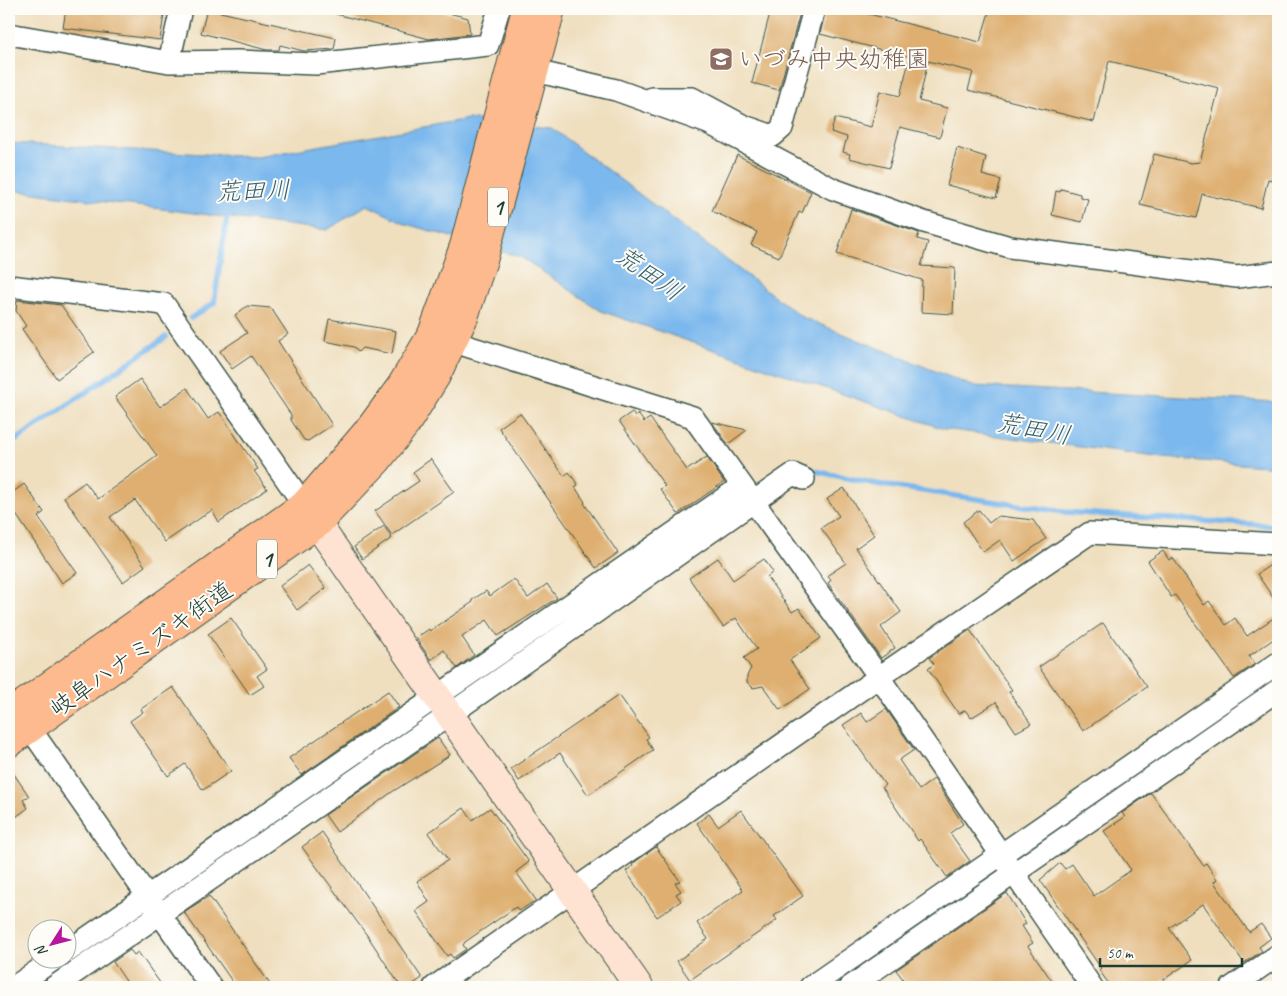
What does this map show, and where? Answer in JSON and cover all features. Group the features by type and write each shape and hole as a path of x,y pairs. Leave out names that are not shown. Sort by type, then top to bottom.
{"main road":[{"name":"岐阜ハナミズキ街道","path":"519,83 526,9"},
{"name":"岐阜ハナミズキ街道","path":"14,719 311,514 377,461 406,424 436,376 454,342 452,313 464,246 519,83 551,9"},
{"name":"岐阜ハナミズキ街道","path":"311,514 401,386 432,334 452,313"}],"street":[{"path":"169,62 182,9"},
{"path":"9,34 169,62 238,61 316,64 488,45 498,9"},
{"path":"638,98 692,98 744,126 773,136 782,128 814,9"},
{"path":"519,83 616,90 708,123 833,189 924,222 1010,247 1237,277 1278,272"},
{"path":"9,286 164,304 638,987"},
{"path":"454,342 693,417 879,677 1092,987"},
{"path":"54,987 160,914 443,706 747,494 793,474 804,478"},
{"path":"434,987 879,677 1090,533 1278,544"},
{"path":"810,987 1278,663"},
{"path":"850,987 1278,690"},
{"path":"78,944 147,896 443,706"},
{"path":"14,719 147,896 211,987"},
{"path":"1232,987 1278,955"},
{"path":"14,987 42,968"}],"water":[{"name":"荒田川","path":"468,119 552,128 802,317 972,386 1278,402 1278,467 1163,458 944,429 601,311 521,257 406,224 367,205 327,230 19,191 9,192 9,143 257,157"}],"building":[{"path":"66,9 85,12 86,9 165,9 160,40 63,28"},
{"path":"207,9 336,38 334,49 304,51 280,45 279,50 267,50 201,33"},
{"path":"336,9 433,9 468,18 470,34 429,39 336,14"},
{"path":"771,9 801,9 779,90 752,83"},
{"path":"826,9 849,9 980,42 990,9 1278,9 1278,152 1271,180 1268,179 1261,208 1202,194 1196,218 1140,205 1154,154 1191,163 1200,162 1219,88 1109,61 1094,122 968,90 973,72 928,61 919,101 947,108 940,137 900,127 889,168 849,158 850,154 843,152 847,137 831,132 835,118 871,127 880,91 900,96 910,57 820,34"},
{"path":"957,148 986,157 982,175 1001,180 996,198 947,185"},
{"path":"737,155 811,192 802,213 799,212 779,257 751,245 757,232 712,211"},
{"path":"1061,189 1080,194 1080,197 1088,199 1082,222 1052,215 1056,191 1060,192"},
{"path":"851,209 919,233 917,239 928,242 921,266 955,268 953,314 921,312 922,280 837,254"},
{"path":"17,300 61,305 94,352 57,379 22,329 26,326 16,311"},
{"path":"247,306 271,308 288,334 278,341 332,425 308,441 304,440 291,420 291,415 251,356 232,369 220,351 247,333 235,315"},
{"path":"329,319 396,331 392,354 362,348 358,352 354,347 325,341"},
{"path":"140,379 160,407 187,388 208,419 219,412 258,469 254,471 267,489 219,522 212,510 165,542 135,500 110,517 145,566 123,582 64,497 85,482 98,499 157,456 115,397"},
{"path":"632,412 635,417 638,414 644,422 650,418 687,470 707,457 724,482 678,514 660,489 665,486 619,421"},
{"path":"520,413 564,476 569,472 578,485 575,487 584,503 618,553 596,568 499,428"},
{"path":"712,422 747,430 728,444"},
{"path":"431,459 454,492 392,535 375,511 419,481 413,472"},
{"path":"24,484 44,512 38,517 77,573 62,583 9,504 9,495"},
{"path":"844,488 874,535 856,548 901,612 881,627 895,648 881,658 828,583 831,580 828,575 846,563 821,528 839,516 827,499"},
{"path":"979,510 989,523 998,516 1033,520 1046,539 1014,561 1000,540 983,552 963,522"},
{"path":"384,526 392,538 362,559 354,547"},
{"path":"1163,551 1169,560 1173,558 1204,605 1209,601 1226,625 1235,618 1247,636 1278,615 1278,636 1249,656 1255,664 1234,678 1175,595 1171,597 1148,561"},
{"path":"718,558 733,580 764,559 773,572 767,577 792,612 799,608 821,638 790,660 810,689 780,710 763,686 753,688 747,682 747,676 751,668 744,658 757,649 736,618 723,627 689,578"},
{"path":"1278,560 1278,605 1257,574"},
{"path":"308,565 326,588 297,610 280,586"},
{"path":"514,579 528,598 547,584 557,598 498,636 487,620 462,637 474,655 457,668 444,650 431,660 416,638 429,629 430,631 486,591 490,596"},
{"path":"231,618 267,669 257,676 264,686 250,695 208,634"},
{"path":"1103,623 1147,687 1083,731 1039,667"},
{"path":"970,630 1012,690 1009,692 1031,724 1016,732 996,702 971,718 965,710 959,714 928,669 934,664 929,658"},
{"path":"173,687 231,771 203,790 185,764 168,776 130,721 143,712 141,709"},
{"path":"388,691 399,707 302,775 289,758"},
{"path":"619,695 649,737 646,739 653,750 588,795 560,753 519,781 511,769"},
{"path":"886,709 914,750 899,760 919,790 934,779 963,824 950,833 970,861 947,877 920,839 918,841 882,787 885,785 843,725 861,713 867,722"},
{"path":"438,738 450,755 392,792 337,832 325,815"},
{"path":"9,767 29,796 23,800 28,808 9,822"},
{"path":"1151,793 1203,865 1206,863 1217,879 1214,882 1249,932 1261,924 1271,938 1259,947 1262,951 1244,963 1203,904 1169,928 1192,960 1153,987 1111,987 1099,970 1101,968 1040,880 1060,863 1065,869 1072,864 1094,896 1131,870 1104,831 1125,817 1122,813"},
{"path":"464,808 472,820 490,808 529,862 516,872 536,900 519,911 516,907 465,942 463,945 466,949 453,958 450,954 447,956 416,911 429,902 417,881 448,860 428,833"},
{"path":"741,810 803,896 774,916 777,920 690,980 677,961 708,939 697,923 743,890 697,823 709,814 718,826"},
{"path":"322,832 422,978 409,987 401,987 369,938 302,847"},
{"path":"656,847 680,881 675,883 681,891 676,894 681,901 657,917 626,871 633,866 632,864"},
{"path":"1007,893 1026,924 1022,926 1033,943 1028,946 1056,987 909,987 896,970"},
{"path":"209,896 272,987 236,987 184,912"},
{"path":"130,950 134,955 138,952 163,987 130,987 113,962"}],"waterway":[{"name":"荒田川","path":"191,318 214,303 228,211"},
{"path":"9,445 166,337"},
{"path":"801,468 876,484 1064,512 1278,526"},
{"path":"34,987 92,948"},
{"path":"833,987 847,977"}],"place":[{"name":"いづみ中央幼稚園","path":"721,59"}]}
